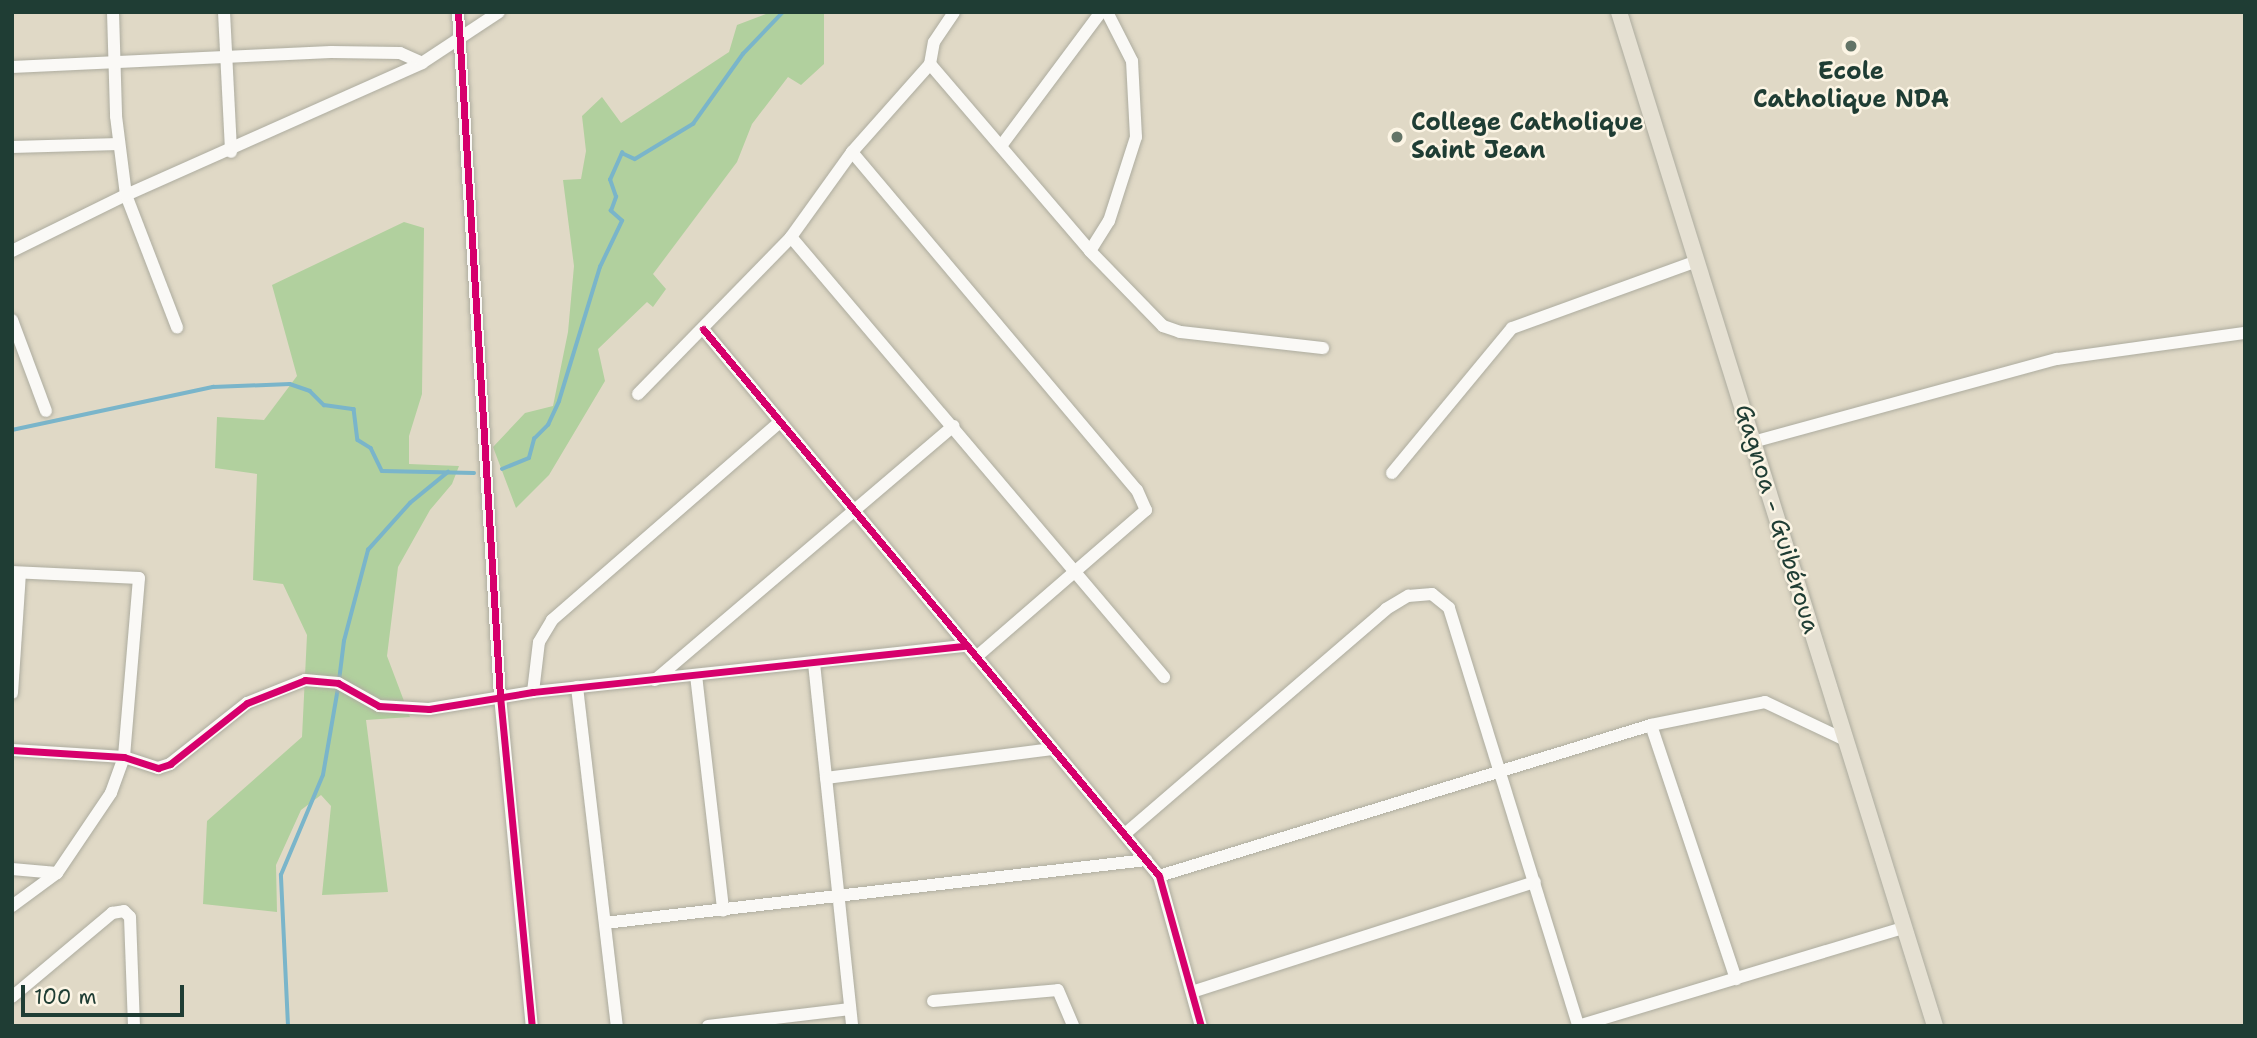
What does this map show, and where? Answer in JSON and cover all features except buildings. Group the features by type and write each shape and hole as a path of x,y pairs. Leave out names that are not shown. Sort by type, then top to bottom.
{"main road":[{"name":"Gagnoa - Guibéroua","path":"1619,12 1935,1026"}],"street":[{"path":"113,12 119,144 126,195 177,327"},
{"path":"224,12 231,152"},
{"path":"458,12 499,696 532,1026"},
{"path":"12,251 126,195 231,152 422,63 499,12"},
{"path":"638,394 791,237 852,152 930,64 934,42 954,12"},
{"path":"1001,146 1101,12"},
{"path":"1090,251 1109,221 1136,137 1132,61 1107,12"},
{"path":"12,67 114,61 400,53 422,63"},
{"path":"930,64 1090,251 1163,326 1180,332 1323,348"},
{"path":"12,147 119,144"},
{"path":"852,152 1144,500 1146,510 1142,517 976,657"},
{"path":"791,237 1164,677"},
{"path":"1392,473 1512,328 1697,261"},
{"path":"12,320 46,411"},
{"path":"703,329 1159,876 1201,1026"},
{"path":"1753,442 2057,359 2245,333"},
{"path":"533,692 539,642 552,621 780,422"},
{"path":"655,681 953,426"},
{"path":"12,693 16,573 139,578 124,757 111,793 57,873 12,906"},
{"path":"1126,834 1386,609 1421,593 1432,594 1449,608 1501,769 1578,1026 1905,927"},
{"path":"12,750 124,757 145,766 170,764 247,703 305,680 338,683 379,706 412,710 533,692 967,646"},
{"path":"814,663 852,1026"},
{"path":"696,675 723,910"},
{"path":"577,687 617,1026"},
{"path":"1159,876 1651,725 1765,702 1845,740"},
{"path":"1651,725 1736,979"},
{"path":"826,778 1052,749"},
{"path":"605,923 1146,860"},
{"path":"12,869 57,873"},
{"path":"1192,992 1535,882"},
{"path":"12,997 112,913 124,911 131,916 134,1026"},
{"path":"933,1002 1058,990 1073,1026"},
{"path":"708,1026 850,1009"}],"green space":[{"path":"771,12 824,12 824,64 801,85 788,77 752,124 737,162 653,274 666,289 653,307 647,302 598,349 605,381 549,475 516,508 493,447 525,413 553,406 568,332 574,266 563,180 581,179 586,151 582,116 602,97 621,123 729,52 737,25"},
{"path":"404,222 424,228 422,394 409,436 409,464 459,466 452,484 430,510 398,567 387,656 410,717 366,720 388,892 322,895 331,806 321,795 301,810 276,865 277,912 203,904 207,821 302,737 307,635 283,584 253,580 257,474 215,468 217,417 264,420 297,376 272,285"}],"waterway":[{"path":"502,469 529,458 534,439 548,425 559,401 600,267 622,221 611,211 616,197 610,180 622,153 635,159 693,124 743,54 783,12"},
{"path":"12,430 213,387 290,384 310,391 324,405 354,409 358,440 371,448 382,471 474,473"},
{"path":"339,681 344,641 368,550 410,503 448,472"},
{"path":"288,1026 281,875 323,775 338,688"}],"cycle path":[{"path":"458,12 500,696 532,1026"},
{"path":"703,329 1159,876 1201,1026"},
{"path":"12,750 124,757 158,768 170,764 247,703 305,680 338,683 379,706 429,709 533,692 967,646"}],"place":[{"name":"Ecole Catholique NDA","path":"1851,46"},
{"name":"College Catholique Saint Jean","path":"1397,137"}]}
